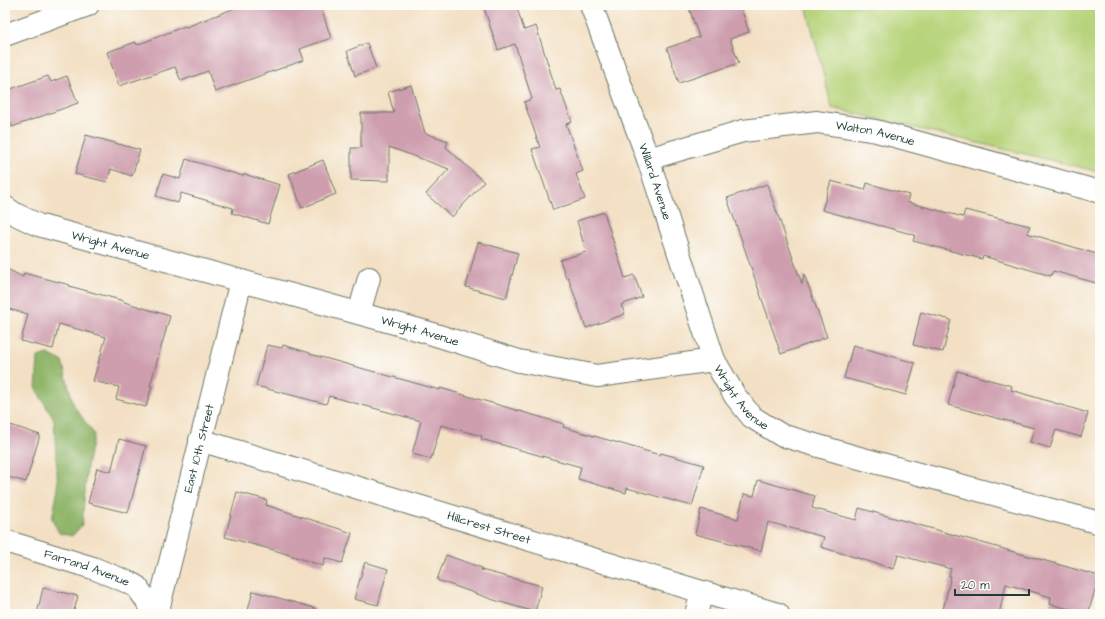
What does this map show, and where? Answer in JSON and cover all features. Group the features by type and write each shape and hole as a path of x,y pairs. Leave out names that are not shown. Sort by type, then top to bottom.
{"street":[{"path":"5,35 88,5"},
{"name":"Willard Avenue","path":"591,5 648,159 714,360"},
{"name":"Walton Avenue","path":"648,159 742,131 817,122 876,131 1100,192"},
{"name":"Wright Avenue","path":"5,206 15,214 38,225 423,331 519,361 597,376 714,360 735,396 752,417 781,435 856,457 1100,523"},
{"path":"359,313 370,278"},
{"name":"East 10th Street","path":"156,614 241,281"},
{"name":"Hillcrest Street","path":"200,440 778,614"},
{"name":"Farrand Avenue","path":"5,541 94,568 130,583 136,587 156,614"},
{"path":"696,614 702,592"}],"green space":[{"path":"806,5 1100,5 1100,172 832,108"},
{"path":"47,354 62,361 74,406 94,434 87,466 82,525 72,536 59,533 52,519 58,489 54,420 36,389 38,357"}],"building":[{"path":"243,5 320,5 331,38 300,49 304,60 215,92 208,71 181,81 175,67 119,86 107,52 136,42 137,45"},
{"path":"483,5 516,5 524,30 536,26 556,90 560,89 572,122 566,124 583,171 576,174 585,199 553,210 532,149 540,147 524,102 532,99 515,44 498,50"},
{"path":"688,5 740,5 749,32 730,39 739,63 679,83 667,48 699,37"},
{"path":"367,43 376,68 355,76 347,51"},
{"path":"48,76 51,82 67,76 78,103 12,127 5,106 5,91"},
{"path":"411,85 425,133 448,141 446,147 484,182 452,217 426,194 449,169 389,147 389,181 351,180 351,148 361,148 361,113 394,113 388,92"},
{"path":"86,135 140,150 132,176 111,169 107,182 75,174"},
{"path":"186,159 280,185 268,224 232,213 233,208 181,193 178,203 156,196 163,174 180,179"},
{"path":"323,160 336,194 302,208 289,174"},
{"path":"831,181 865,190 867,183 909,195 907,202 963,217 965,210 1030,226 1027,233 1100,255 1100,284 1053,271 1051,276 983,256 982,259 913,241 915,235 822,210"},
{"path":"767,184 802,284 804,274 827,337 781,354 727,198"},
{"path":"604,212 625,278 634,275 642,297 621,305 625,314 586,328 568,277 566,278 560,260 586,252 577,221"},
{"path":"478,242 518,253 506,298 466,287"},
{"path":"5,268 23,277 24,273 70,285 69,286 124,301 170,316 150,386 152,386 146,407 116,399 119,387 93,381 106,337 59,324 53,349 21,341 28,314 5,308"},
{"path":"921,312 951,320 943,352 913,345"},
{"path":"267,345 282,348 283,345 310,354 440,390 440,388 564,424 563,427 660,455 661,453 704,465 692,506 627,488 626,493 578,479 581,467 481,439 482,436 441,425 431,459 412,454 421,421 329,396 326,404 256,386"},
{"path":"853,345 915,363 906,395 844,378"},
{"path":"957,371 1012,386 1011,390 1088,413 1081,437 1056,430 1050,448 1030,442 1034,428 948,405"},
{"path":"5,423 40,435 26,482 5,476"},
{"path":"119,439 146,446 128,513 88,503 97,468 111,472"},
{"path":"758,480 815,496 812,508 856,520 859,508 1099,576 1088,614 1050,604 1051,597 1006,584 999,614 942,614 951,576 949,576 951,569 898,555 894,569 821,547 824,537 768,522 761,551 695,534 701,509 738,519 744,494 754,496"},
{"path":"237,492 267,500 266,505 352,533 342,563 325,558 323,566 274,550 225,537"},
{"path":"446,555 482,568 481,570 542,586 535,612 497,601 437,580"},
{"path":"365,562 388,569 378,605 354,599"},
{"path":"43,588 78,596 73,614 37,614"},
{"path":"253,591 315,608 315,614 247,614"}]}
